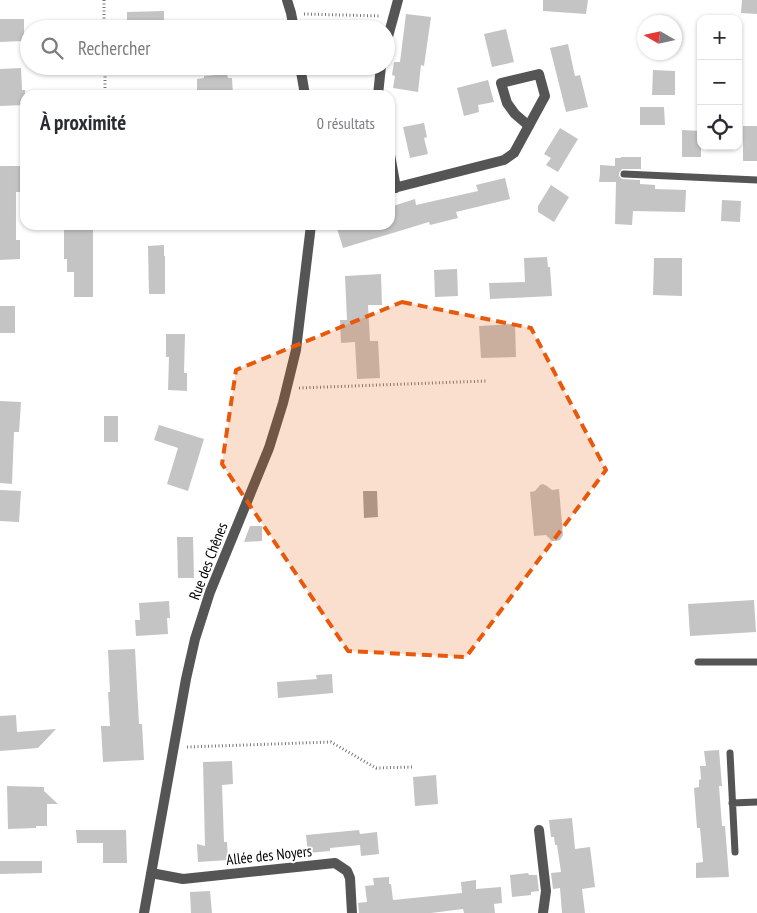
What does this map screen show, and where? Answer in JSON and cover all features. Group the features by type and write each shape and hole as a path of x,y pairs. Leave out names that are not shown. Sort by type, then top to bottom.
{"street":[{"path":"287,0 292,20"},
{"path":"393,20 398,0"},
{"path":"395,187 504,160 514,153 529,126 545,96 539,74 501,83 507,103 515,114 529,126"},
{"path":"302,75 304,90"},
{"path":"379,90 380,75"},
{"name":"Rue des Chênes","path":"144,913 173,748 195,639 210,592 269,448 286,388 296,350 310,230"},
{"path":"539,830 546,891 543,913"},
{"name":"Allée des Noyers","path":"151,873 182,879 335,863 347,871 350,878 352,913"}],"lane":[{"path":"624,174 757,180"},
{"path":"698,662 757,662"},
{"path":"730,753 735,852"},
{"path":"732,803 757,802"}],"path":[{"path":"104,0 104,20"},
{"path":"291,13 394,16"},
{"path":"105,75 105,90"},
{"path":"286,388 486,381"},
{"path":"173,748 331,742 376,768 412,767"}],"highlighted area":[{"path":"402,302 531,328 606,470 466,657 348,651 222,464 236,370"}],"shaded area":[{"path":"363,491 377,491 378,517 364,518"}],"building":[{"path":"543,0 588,0 586,14 543,11"},
{"path":"742,0 757,0 757,14 741,13"},
{"path":"164,11 164,20 127,20 127,12"},
{"path":"406,14 431,17 424,66 421,65 418,92 393,88 395,76 392,75 395,75 395,62 400,62"},
{"path":"0,19 24,19 20,20 20,41 0,42"},
{"path":"506,29 514,62 492,67 484,34"},
{"path":"568,44 575,76 580,75 588,107 566,112 550,48"},
{"path":"20,68 22,90 20,90 20,105 0,106 0,69"},
{"path":"653,70 675,71 675,95 652,95"},
{"path":"227,75 228,78 232,78 233,90 197,90 197,79 204,78 204,76"},
{"path":"488,80 494,102 478,105 479,112 464,116 457,88"},
{"path":"640,107 664,107 665,125 640,125"},
{"path":"424,123 427,137 424,138 428,154 410,158 403,127"},
{"path":"743,126 757,126 757,161 743,161"},
{"path":"560,128 578,139 558,172 546,165 551,158 544,154"},
{"path":"682,130 697,131 697,150 701,150 701,157 682,157"},
{"path":"641,157 641,169 622,169 619,176 622,179 640,180 640,184 655,185 655,189 686,190 685,212 633,211 632,225 615,224 616,182 599,182 600,165 615,166 615,158"},
{"path":"0,166 20,166 20,192 16,192 16,240 20,240 20,259 0,260"},
{"path":"505,178 510,199 456,212 458,218 430,225 429,222 343,248 338,230 395,230 395,205 415,199 416,205 478,191 476,185"},
{"path":"551,185 569,197 554,222 538,212 538,206"},
{"path":"722,200 741,201 740,222 721,221"},
{"path":"64,230 93,230 93,297 74,297 74,272 67,272 67,259 64,259"},
{"path":"164,245 165,294 149,294 148,246"},
{"path":"547,257 548,267 550,267 552,296 490,299 489,283 525,282 524,258"},
{"path":"654,258 682,258 682,296 653,295"},
{"path":"457,269 458,296 435,297 434,270"},
{"path":"381,274 382,305 368,305 370,341 378,341 380,378 357,379 355,342 341,343 340,320 347,320 345,276"},
{"path":"0,306 15,306 15,333 0,333"},
{"path":"515,324 516,357 481,358 479,326"},
{"path":"166,334 185,334 184,373 187,373 187,391 168,390 169,357 166,357"},
{"path":"0,401 21,402 19,432 14,432 12,484 0,483"},
{"path":"104,416 118,416 118,442 104,442"},
{"path":"159,425 204,439 188,491 167,484 178,448 154,440"},
{"path":"543,484 552,490 559,489 563,535 560,540 552,541 546,535 534,536 530,492 535,491"},
{"path":"0,490 21,491 19,522 0,521"},
{"path":"250,526 262,526 262,541 244,542"},
{"path":"177,537 193,537 194,578 178,578"},
{"path":"754,600 756,632 690,636 688,604"},
{"path":"169,601 170,618 167,618 168,634 136,636 135,620 140,620 139,603"},
{"path":"135,649 139,724 142,724 144,760 103,762 101,726 110,726 108,650"},
{"path":"332,674 333,693 278,698 277,682 317,679 316,675"},
{"path":"16,715 17,732 56,729 38,748 0,751 0,716"},
{"path":"719,750 722,786 719,786 722,826 725,826 729,877 696,878 696,863 703,862 700,828 697,828 694,788 699,787 699,780 701,779 700,766 706,766 704,751"},
{"path":"232,761 233,784 222,785 224,842 227,842 228,860 198,862 197,844 205,846 203,762"},
{"path":"436,775 438,804 415,806 413,777"},
{"path":"7,786 44,787 44,791 58,804 47,804 47,826 8,829"},
{"path":"572,818 575,849 590,847 595,887 582,889 585,913 562,913 560,888 553,889 551,873 561,872 557,845 555,845 554,837 551,837 549,820"},
{"path":"76,830 126,830 127,863 103,863 103,843 77,843"},
{"path":"359,830 360,834 377,832 379,854 361,856 360,845 330,848 330,851 308,853 306,835"},
{"path":"0,861 42,861 42,873 0,874"},
{"path":"528,873 529,875 537,875 539,891 531,892 531,895 512,897 510,875"},
{"path":"389,877 393,900 462,893 461,882 476,880 476,889 501,887 502,903 494,904 495,913 464,913 463,909 431,913 359,913 358,903 367,902 365,886 374,885 373,878"},
{"path":"210,891 212,913 191,913 190,892"}]}
